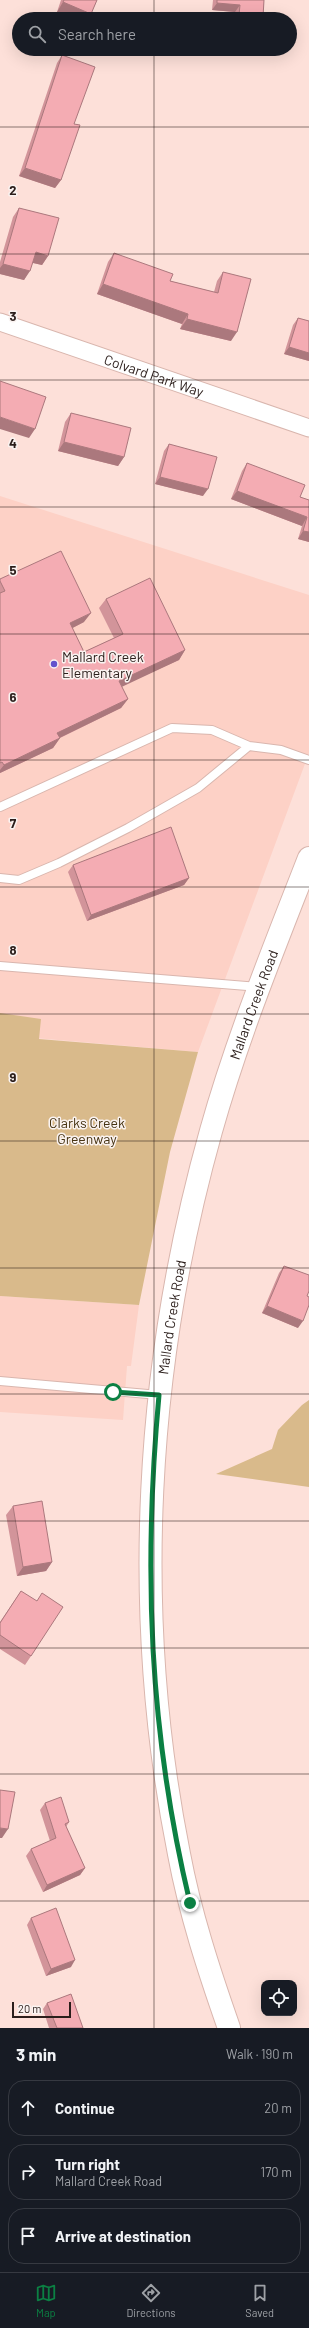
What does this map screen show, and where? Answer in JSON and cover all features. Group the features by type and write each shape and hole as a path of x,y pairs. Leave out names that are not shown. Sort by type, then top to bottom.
{"main road":[{"name":"Mallard Creek Road","path":"229,2028 203,1948 181,1864 160,1738 152,1651 150,1577 152,1494 159,1395 166,1335 179,1264 198,1179 226,1082 259,987 309,858"}],"street":[{"name":"Colvard Park Way","path":"0,322 309,428"}],"lane":[{"path":"0,807 172,728 212,730 249,746 281,750 309,760"},
{"path":"0,878 19,880 59,863 128,828 198,788 249,746"},
{"path":"0,966 259,987"},
{"path":"0,1381 159,1395"}],"shaded area":[{"path":"0,496 309,595 309,753 198,1052 0,1035"},
{"path":"0,1296 139,1305 131,1366 127,1366 123,1420 0,1412"}],"green space":[{"name":"Clarks Creek Greenway","path":"0,1013 41,1019 39,1039 198,1052 170,1152 139,1305 0,1296"},
{"path":"309,1400 309,1487 216,1474 272,1449 278,1430 302,1405"}],"building":[{"path":"64,0 97,0 92,12 86,12 63,2"},
{"path":"217,0 264,0 263,12 239,12 240,5 217,3"},
{"path":"62,56 95,67 74,124 80,125 61,180 25,168"},
{"path":"19,208 59,218 48,256 36,252 30,271 3,264"},
{"path":"114,253 173,274 170,281 218,293 223,272 251,279 237,332 187,319 188,314 103,284"},
{"path":"298,318 309,321 309,353 289,347"},
{"path":"0,381 46,397 35,429 0,417"},
{"path":"71,413 131,428 124,457 64,442"},
{"path":"169,444 217,457 208,489 160,477"},
{"path":"247,463 305,485 300,497 309,500 309,532 303,531 307,517 237,491"},
{"name":"Mallard Creek Elementary","path":"61,551 91,613 70,623 84,652 123,634 106,599 150,578 185,650 119,681 128,699 57,733 60,738 4,765 2,762 0,763 0,593 5,591 0,579"},
{"path":"171,827 189,878 91,915 73,865"},
{"path":"284,1266 309,1275 309,1291 307,1296 309,1297 309,1305 303,1321 267,1306"},
{"path":"42,1501 52,1562 23,1567 13,1506"},
{"path":"21,1591 37,1601 42,1593 63,1607 31,1656 0,1635 0,1623"},
{"path":"0,1790 15,1792 8,1829 0,1828"},
{"path":"61,1797 69,1822 65,1824 85,1868 47,1885 31,1849 56,1838 45,1803"},
{"path":"56,1908 75,1960 51,1969 31,1918"},
{"path":"71,1994 83,2028 57,2028 47,2003"}],"place":[{"name":"Mallard Creek Elementary","path":"54,664"}],"route":[{"path":"113,1392 159,1395 152,1494 150,1577 152,1644 160,1738 172,1820 190,1903"}]}
